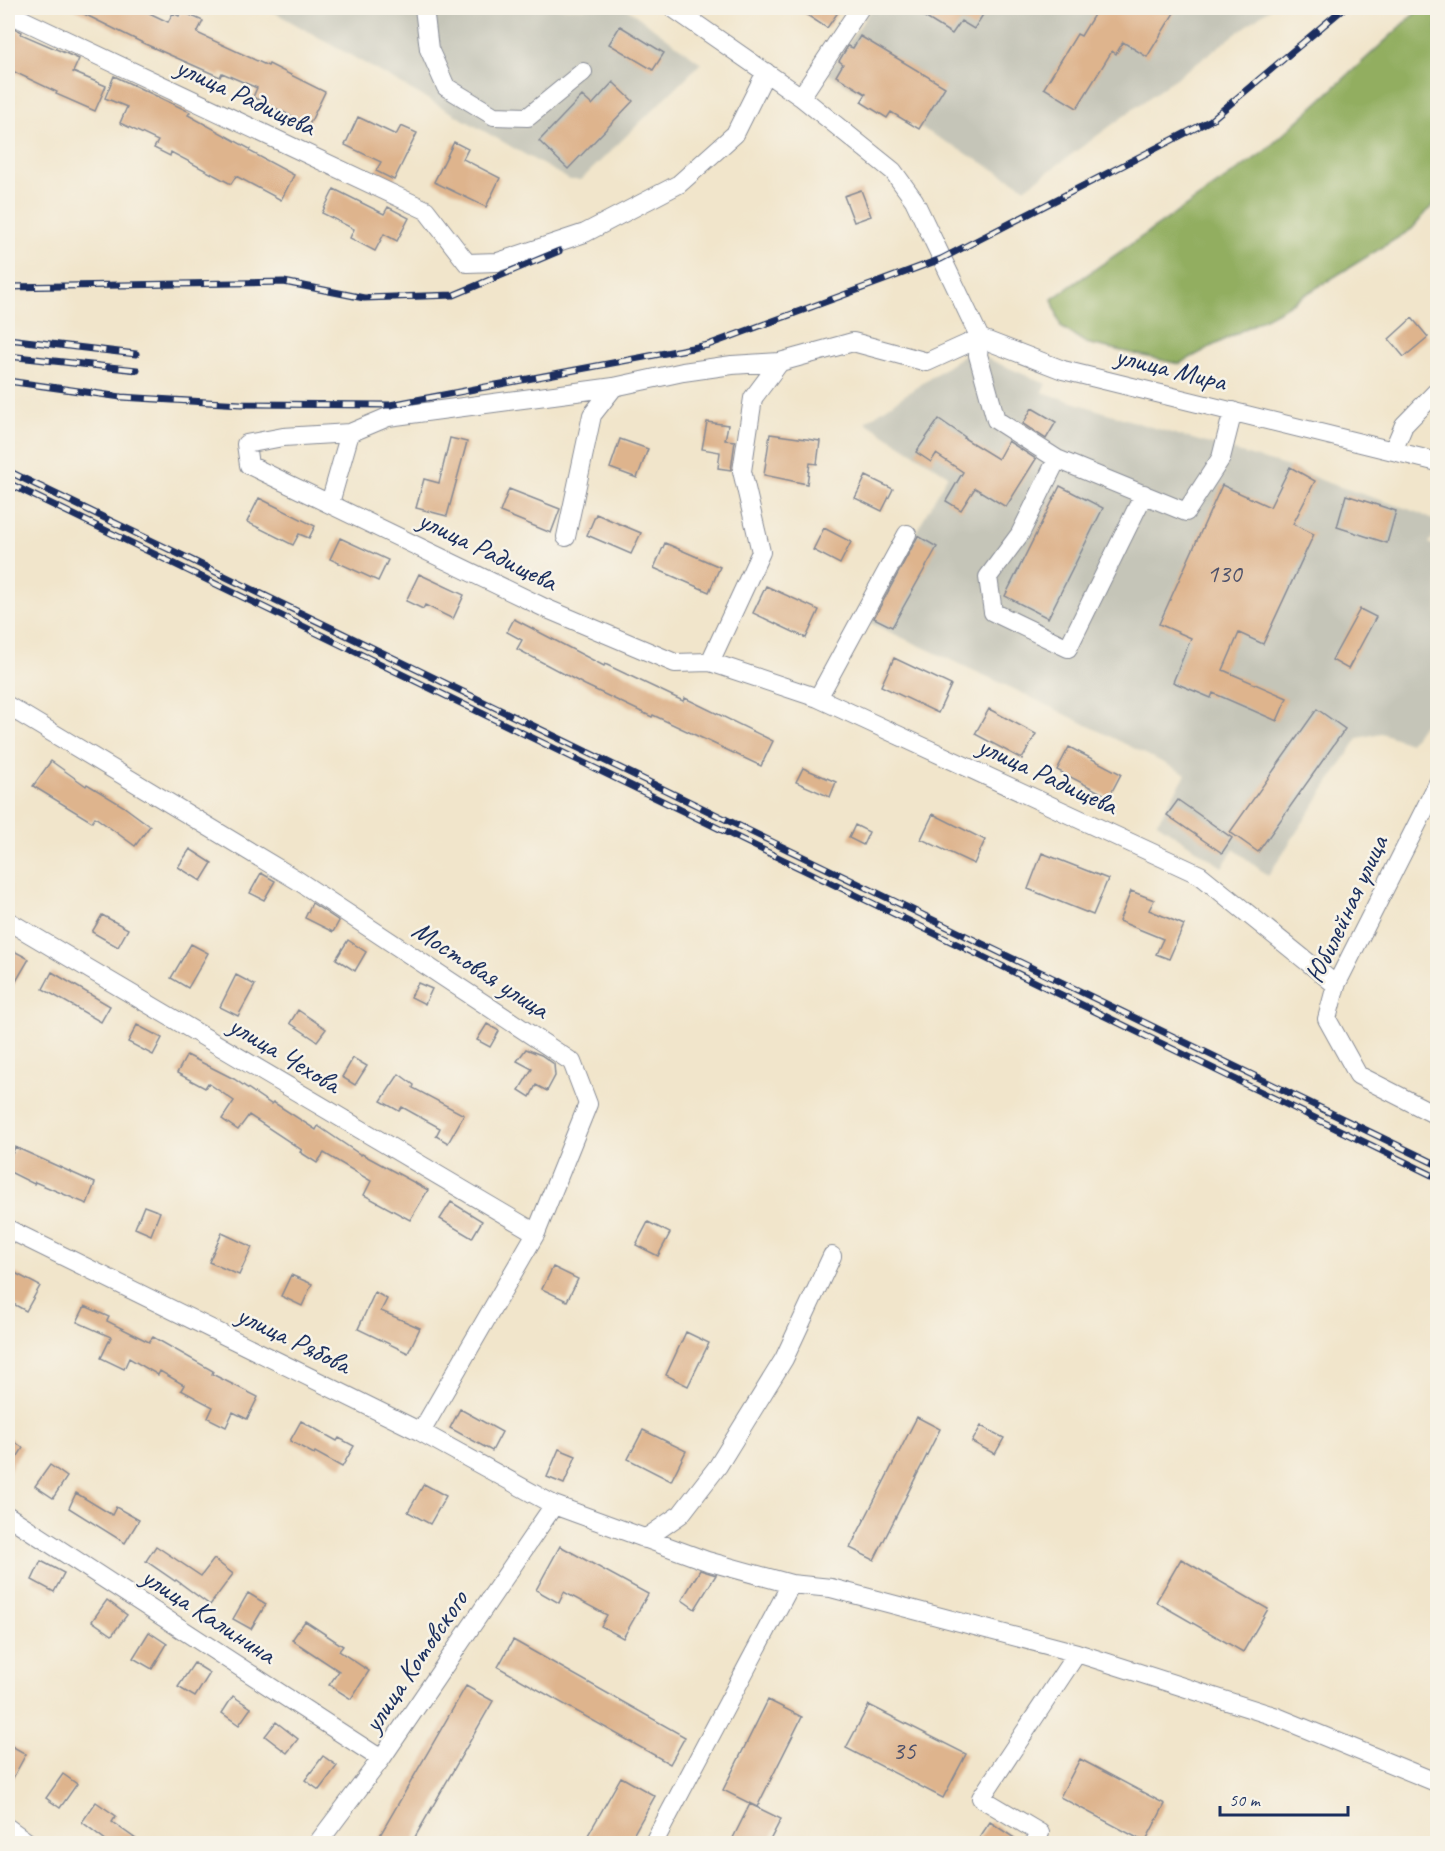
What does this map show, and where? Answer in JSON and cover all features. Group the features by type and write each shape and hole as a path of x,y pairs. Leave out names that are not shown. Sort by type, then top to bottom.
{"street":[{"path":"424,8 429,50 446,87 494,116 528,117 582,72"},
{"path":"674,8 801,97 893,171 914,200 980,338 978,355 996,420 1058,459 1186,512 1221,458 1233,411"},
{"path":"801,97 860,8"},
{"name":"улица Радищева","path":"8,13 426,210 467,264 498,262 585,233 680,184 735,134 766,72"},
{"path":"330,503 350,433 388,417 614,387 683,372 732,365 780,362 853,342 927,362 980,338"},
{"name":"улица Мира","path":"980,338 1063,370 1437,462"},
{"path":"710,662 760,552 742,471 753,398 780,362"},
{"path":"566,537 592,415 614,387"},
{"path":"1393,451 1404,425 1437,390"},
{"name":"улица Радищева","path":"350,433 283,437 246,444 249,465 566,618 675,663 710,662 818,698 1200,875 1336,985"},
{"path":"1058,459 1020,534 988,577 993,612 1068,648 1144,494"},
{"path":"818,698 907,534"},
{"name":"Мостовая улица","path":"8,706 297,880 572,1062 588,1104 536,1233 422,1432"},
{"name":"Юбилейная улица","path":"1437,783 1336,985 1327,1019 1358,1075 1437,1116"},
{"name":"улица Чехова","path":"8,921 536,1233"},
{"name":"улица Рябова","path":"8,1229 422,1432 554,1505 707,1561 791,1584 831,1588 1077,1653 1277,1717 1437,1783"},
{"path":"645,1539 681,1514 718,1466 784,1359 832,1256"},
{"name":"улица Котовского","path":"317,1844 381,1759 554,1505"},
{"name":"улица Калинина","path":"8,1516 381,1759"},
{"path":"653,1844 791,1584"},
{"path":"1033,1844 1040,1833 981,1798 1077,1653"},
{"path":"8,1828 30,1844"}],"shaded area":[{"path":"267,8 626,8 701,63 581,180 570,180"},
{"path":"872,8 1271,8 1026,188 828,74"},
{"path":"970,351 1046,384 1042,392 1144,425 1289,467 1331,484 1417,512 1437,522 1437,529 1429,543 1438,548 1437,733 1424,723 1410,743 1381,733 1358,738 1268,876 1234,849 1222,867 1157,823 1186,774 1018,691 866,621 948,475 865,422"}],"green space":[{"path":"1421,8 1437,8 1438,199 1412,229 1282,309 1179,364 1086,343 1061,327 1052,299 1264,152"}],"building":[{"path":"72,8 139,8 168,22 173,13 179,16 181,11 203,21 197,33 268,66 269,64 325,92 309,125 253,97 257,88 222,73 220,77"},
{"path":"796,8 841,8 827,28"},
{"path":"910,8 976,8 984,13 974,29 961,21 952,34"},
{"path":"1098,8 1177,8 1147,57 1123,42 1116,54 1112,51 1077,108 1044,88 1077,34 1081,36"},
{"path":"8,25 22,32 21,34 79,59 73,72 106,86 95,111 8,69"},
{"path":"620,26 664,53 653,70 609,44"},
{"path":"860,36 945,87 919,129 891,112 887,118 861,102 866,94 836,76 843,64 839,61 848,46 853,48"},
{"path":"114,76 190,112 188,115 294,175 281,200 236,176 231,184 171,152 170,156 154,148 158,141 120,123 127,107 105,98"},
{"path":"613,82 633,101 568,169 539,141 582,96 592,105"},
{"path":"358,117 396,135 401,126 417,133 394,180 376,171 381,162 345,145"},
{"path":"454,142 468,149 463,159 500,178 486,207 434,182"},
{"path":"334,189 384,214 388,207 409,218 397,241 384,234 375,251 350,238 354,229 322,213"},
{"path":"861,190 871,216 854,222 844,196"},
{"path":"1412,318 1428,337 1404,357 1389,339"},
{"path":"1032,408 1056,422 1046,439 1023,424"},
{"path":"939,419 998,459 1008,441 1036,459 1006,507 975,488 961,510 946,501 963,472 936,454 931,462 916,452"},
{"path":"707,422 728,425 725,440 735,441 731,470 718,468 720,452 702,449"},
{"path":"770,434 820,441 817,464 810,463 807,484 764,475"},
{"path":"450,438 467,442 447,516 416,508 424,479 439,483"},
{"path":"620,439 648,449 637,478 610,468"},
{"path":"1290,467 1315,481 1293,524 1314,534 1263,644 1239,633 1223,670 1287,698 1277,721 1213,693 1211,698 1173,682 1191,638 1159,624 1222,485 1270,507"},
{"path":"866,476 893,489 882,511 855,498"},
{"path":"1060,486 1103,508 1048,618 1005,596"},
{"path":"509,489 560,509 551,533 500,512"},
{"path":"1346,495 1396,511 1387,543 1337,527"},
{"path":"259,498 315,526 309,538 299,534 293,545 247,522"},
{"path":"596,514 641,533 631,554 587,535"},
{"path":"824,528 851,542 840,564 813,550"},
{"path":"918,536 937,547 892,627 874,618"},
{"path":"340,538 388,560 378,581 330,559"},
{"path":"665,543 720,567 709,592 654,568"},
{"path":"419,574 464,595 453,619 425,605 423,609 406,601"},
{"path":"766,586 819,610 806,638 753,613"},
{"path":"1360,609 1376,617 1348,669 1332,660"},
{"path":"514,619 604,666 605,664 683,701 685,698 773,741 761,766 585,685 517,649 522,640 507,632"},
{"path":"894,658 951,685 938,713 881,686"},
{"path":"989,709 1036,734 1022,759 975,734"},
{"path":"1317,709 1345,729 1258,852 1230,832"},
{"path":"1069,747 1121,774 1109,797 1057,770"},
{"path":"51,761 86,786 87,784 123,806 150,826 135,846 95,817 92,822 33,786"},
{"path":"803,768 836,782 830,797 796,782"},
{"path":"1178,800 1232,838 1222,853 1167,815"},
{"path":"933,814 985,840 974,864 921,839"},
{"path":"855,825 869,832 863,845 849,838"},
{"path":"190,849 212,863 201,881 178,867"},
{"path":"1042,853 1108,879 1093,915 1028,889"},
{"path":"261,873 275,881 264,900 250,893"},
{"path":"1131,891 1154,900 1149,910 1184,925 1169,959 1156,954 1163,939 1119,921"},
{"path":"312,903 339,921 333,932 305,918"},
{"path":"102,915 128,929 118,947 92,932"},
{"path":"348,940 366,952 355,971 336,959"},
{"path":"191,944 208,953 188,988 171,978"},
{"path":"12,950 29,959 8,995 8,958"},
{"path":"52,972 110,1006 101,1022 43,989"},
{"path":"236,975 255,985 238,1016 220,1007"},
{"path":"418,983 432,989 425,1004 411,997"},
{"path":"298,1010 326,1029 317,1041 290,1023"},
{"path":"487,1024 499,1031 490,1047 477,1040"},
{"path":"137,1025 162,1038 153,1055 128,1042"},
{"path":"526,1049 554,1064 555,1076 547,1091 536,1085 530,1097 519,1090 532,1069 517,1061"},
{"path":"187,1055 234,1079 316,1130 318,1126 361,1155 428,1190 410,1220 364,1195 371,1181 324,1153 317,1163 300,1152 302,1150 249,1115 238,1130 222,1119 234,1101 208,1083 205,1088 177,1073"},
{"path":"353,1058 367,1066 355,1085 342,1077"},
{"path":"399,1074 414,1085 413,1088 464,1115 448,1143 436,1136 440,1128 402,1107 399,1111 381,1101"},
{"path":"15,1147 95,1183 87,1204 35,1182 34,1184 8,1171 8,1164"},
{"path":"451,1202 482,1221 472,1238 440,1219"},
{"path":"144,1206 160,1212 151,1235 135,1228"},
{"path":"648,1222 670,1233 658,1256 636,1245"},
{"path":"222,1233 252,1247 239,1275 209,1262"},
{"path":"553,1267 578,1279 567,1301 542,1289"},
{"path":"15,1273 40,1286 26,1311 8,1301 8,1288"},
{"path":"291,1275 312,1284 302,1306 281,1296"},
{"path":"375,1292 387,1299 381,1311 420,1328 408,1353 358,1329"},
{"path":"85,1306 109,1317 107,1321 149,1342 153,1337 213,1371 212,1374 258,1397 247,1419 233,1412 226,1427 208,1418 213,1407 181,1390 184,1385 160,1371 158,1375 129,1358 124,1369 101,1358 111,1337 77,1322"},
{"path":"686,1332 709,1343 688,1386 666,1375"},
{"path":"460,1409 502,1432 492,1451 450,1428"},
{"path":"917,1417 940,1429 874,1560 850,1548"},
{"path":"301,1421 337,1441 339,1438 354,1446 342,1467 290,1441"},
{"path":"981,1426 1004,1438 995,1454 972,1442"},
{"path":"643,1430 686,1451 671,1481 628,1459"},
{"path":"8,1437 23,1448 8,1472"},
{"path":"559,1449 576,1456 564,1484 547,1477"},
{"path":"50,1465 67,1477 53,1498 35,1486"},
{"path":"424,1484 446,1496 430,1524 408,1512"},
{"path":"76,1493 112,1515 116,1507 139,1520 125,1543 69,1508"},
{"path":"156,1546 201,1576 214,1559 233,1574 210,1605 146,1561"},
{"path":"560,1546 648,1594 623,1638 601,1626 607,1615 564,1592 559,1603 536,1590"},
{"path":"1181,1559 1268,1609 1243,1652 1156,1602"},
{"path":"41,1561 64,1573 54,1592 32,1580"},
{"path":"700,1570 716,1575 695,1609 682,1600"},
{"path":"248,1593 266,1604 251,1629 233,1619"},
{"path":"107,1600 127,1615 112,1635 92,1621"},
{"path":"305,1621 343,1646 339,1651 369,1671 351,1699 329,1685 339,1671 292,1640"},
{"path":"149,1632 167,1644 152,1669 133,1658"},
{"path":"513,1640 685,1737 670,1764 498,1667"},
{"path":"194,1663 210,1673 195,1697 178,1687"},
{"path":"466,1686 493,1701 411,1844 375,1844"},
{"path":"233,1696 251,1708 239,1725 222,1713"},
{"path":"768,1700 802,1717 757,1807 723,1790"},
{"path":"869,1705 966,1754 943,1798 846,1748"},
{"path":"276,1722 298,1739 287,1753 265,1736"},
{"path":"8,1744 26,1754 8,1787"},
{"path":"323,1756 337,1766 319,1790 305,1780"},
{"path":"1080,1759 1165,1804 1145,1842 1060,1797"},
{"path":"63,1774 77,1784 60,1808 46,1798"},
{"path":"621,1777 655,1796 628,1844 583,1844"},
{"path":"96,1802 116,1816 112,1822 143,1844 111,1844 82,1822"},
{"path":"750,1804 781,1819 768,1844 730,1844"},
{"path":"990,1822 1022,1843 1022,1844 975,1844"}],"railway":[{"path":"8,381 121,397 241,404 390,405 708,345 941,259 1211,120 1344,8"},
{"path":"8,287 284,282 364,298 454,295 559,251"},
{"path":"8,339 136,354"},
{"path":"8,356 137,370"},
{"path":"8,471 1438,1165"},
{"path":"8,483 1438,1178"}]}
